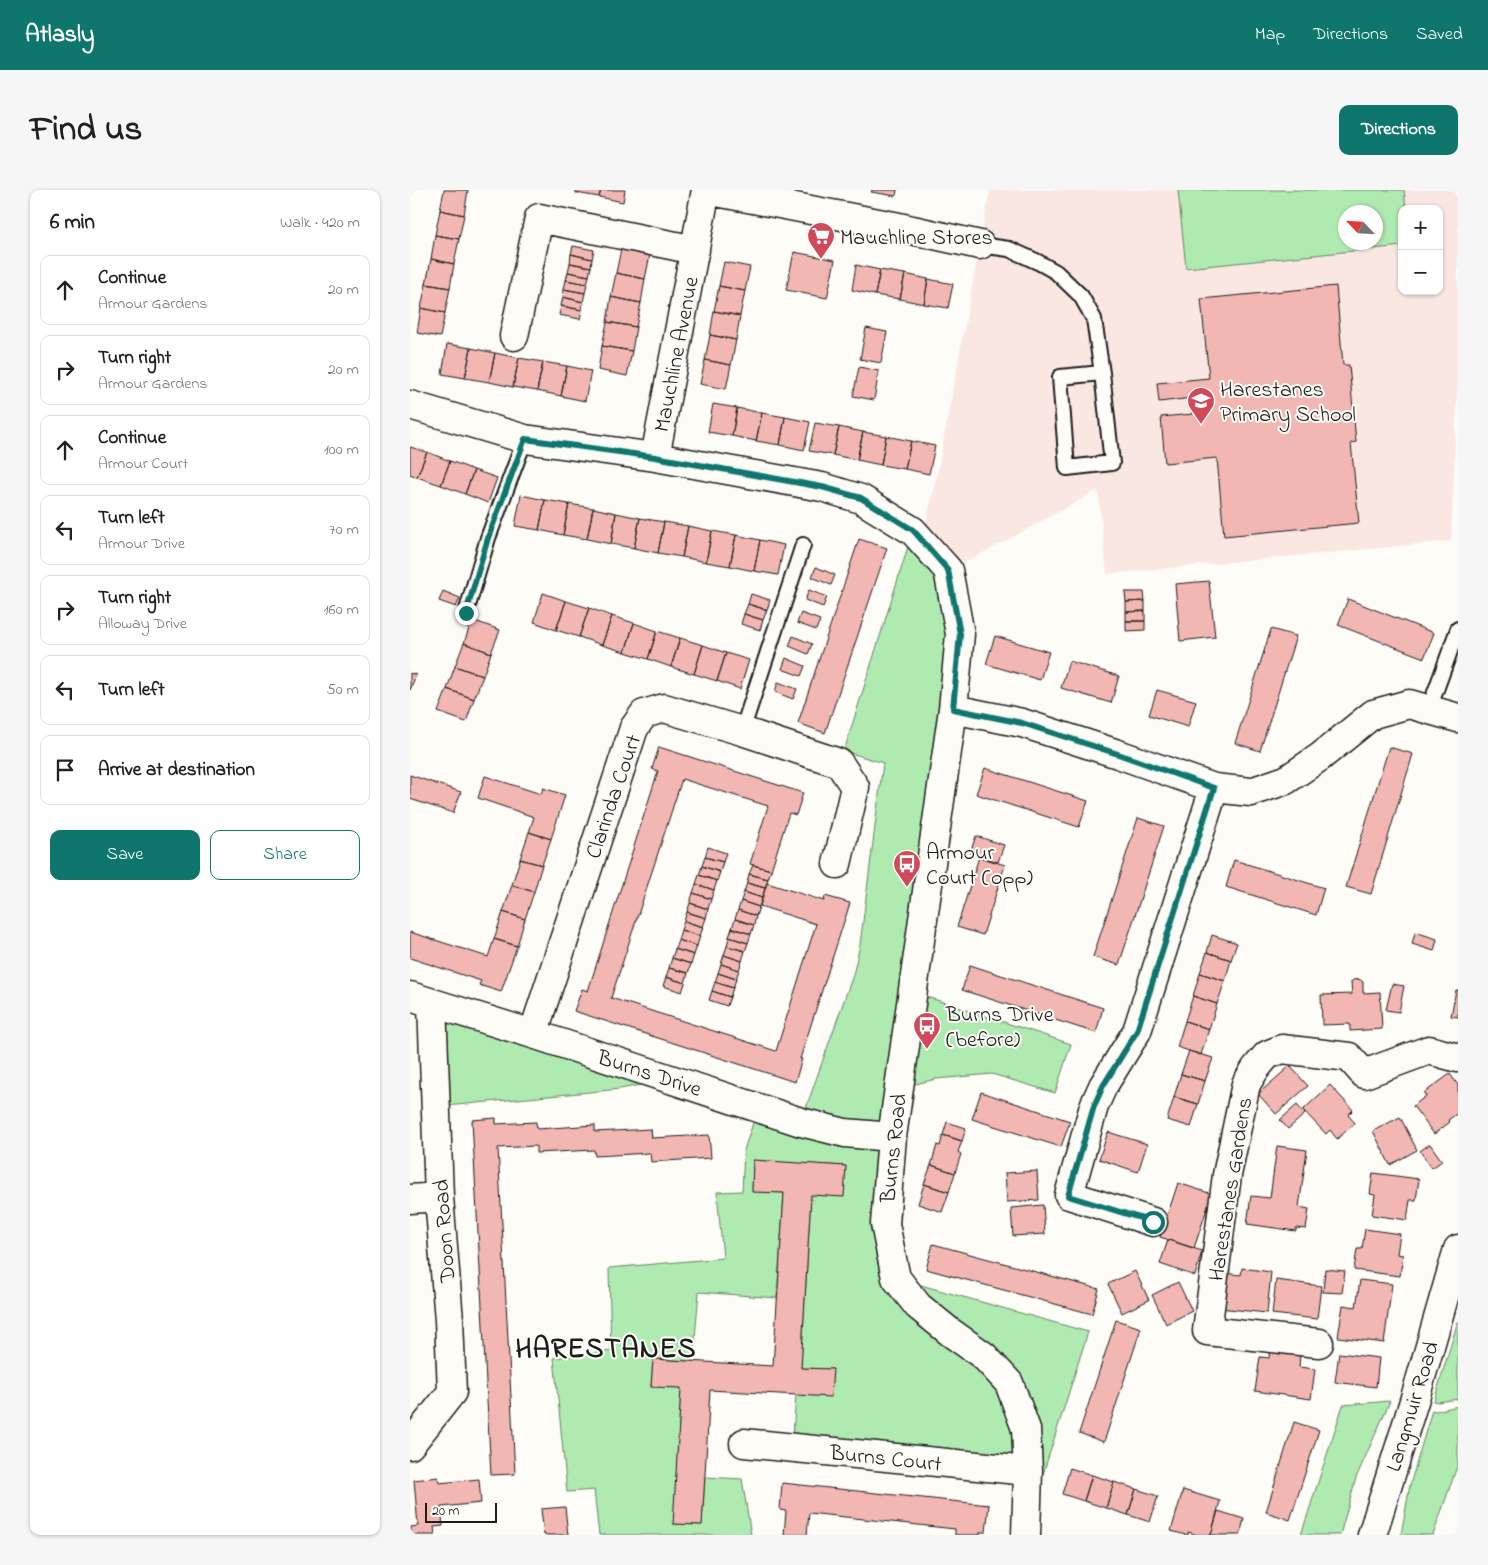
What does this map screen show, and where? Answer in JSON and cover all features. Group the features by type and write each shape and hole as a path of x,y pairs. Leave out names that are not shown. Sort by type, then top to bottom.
{"street":[{"path":"706,190 894,226 980,245"},
{"name":"Mauchline Avenue","path":"655,457 706,190"},
{"name":"Mauchline Avenue","path":"514,336 539,218 695,250"},
{"name":"Burns Road","path":"410,405 525,439 655,457 822,487 861,498 913,530 948,570 960,634 953,709 892,1138 885,1224 896,1278 918,1306 984,1356 1009,1383 1026,1429 1028,1471 1026,1535"},
{"path":"953,709 1022,723 1214,788 1252,792 1286,780 1320,758 1373,714 1410,704 1458,718"},
{"name":"Clarinda Court","path":"533,1034 634,728 644,714 664,708 742,731 840,764 855,787 837,864"},
{"path":"1153,1222 1068,1196 1090,1120 1103,1086 1137,1031 1214,788"},
{"name":"Burns Drive","path":"421,999 801,1122 845,1133 892,1138"},
{"name":"Doon Road","path":"410,1445 452,1392 449,1320 421,999"},
{"name":"Harestanes Gardens","path":"1319,1343 1207,1331 1227,1175 1246,1084 1267,1055 1282,1049 1349,1057 1364,1074 1429,1050 1458,1058"},
{"path":"410,1199 439,1197"},
{"name":"Langmuir Road","path":"1372,1535 1415,1398 1458,1249"},
{"name":"Burns Court","path":"744,1444 1028,1471"}],"lane":[{"path":"980,245 1009,249 1056,272 1081,296 1094,319 1102,373 1112,464 1067,468 1060,377 1102,373"},
{"path":"466,613 488,538 525,439"},
{"path":"742,731 803,545"},
{"path":"1429,709 1458,629"}],"shaded area":[{"name":"Harestanes Primary School","path":"990,190 1458,190 1458,375 1451,541 1107,574 1098,490 987,551 948,570 922,541 937,475"}],"green space":[{"path":"1178,190 1404,190 1406,205 1398,205 1398,246 1383,248 1383,205 1338,205 1338,250 1363,250 1186,268"},
{"path":"913,531 948,570 960,634 912,992 1071,1044 1055,1093 992,1074 936,1079 899,1088 896,1278 1088,1332 1043,1474 792,1448 796,1395 833,1369 801,1368 811,1195 846,1166 753,1161 752,1191 784,1193 777,1298 699,1292 693,1361 653,1359 651,1386 681,1388 674,1524 702,1525 705,1477 742,1479 751,1535 599,1535 594,1490 567,1492 554,1358 611,1351 609,1268 723,1258 717,1192 742,1191 744,1150 758,1108 801,1122 853,975 860,945 883,763 844,751"},
{"path":"432,1003 671,1079 620,1089 436,1107"},
{"path":"1458,1321 1458,1399 1434,1401"},
{"path":"1390,1401 1356,1478 1340,1535 1301,1535 1343,1405"},
{"path":"1458,1406 1458,1464 1433,1535 1401,1535 1410,1485 1432,1410 1436,1411"}],"building":[{"path":"444,190 468,190 464,215 440,210"},
{"path":"576,190 601,190 599,197 576,193"},
{"path":"601,190 625,190 623,202 599,197"},
{"path":"872,190 897,190 896,196 871,192"},
{"path":"440,210 464,215 459,239 435,235"},
{"path":"435,235 459,239 454,264 431,259"},
{"path":"573,246 594,250 592,259 571,254"},
{"path":"621,249 650,255 645,279 616,273"},
{"path":"794,252 835,260 827,298 786,290"},
{"path":"571,254 592,259 591,267 570,263"},
{"path":"431,259 454,264 450,288 426,284"},
{"path":"724,262 750,267 745,291 719,286"},
{"path":"570,263 591,267 589,276 568,272"},
{"path":"856,265 880,270 875,295 852,290"},
{"path":"880,270 905,274 900,299 875,295"},
{"path":"568,272 589,276 587,284 566,280"},
{"path":"616,273 645,279 641,303 611,297"},
{"path":"905,274 928,279 924,304 900,299"},
{"path":"928,279 953,284 948,308 924,304"},
{"path":"566,280 587,284 585,293 564,289"},
{"path":"426,284 450,288 445,313 421,308"},
{"path":"719,286 745,291 740,316 714,311"},
{"path":"1336,286 1343,365 1349,365 1356,442 1351,443 1359,523 1224,536 1217,458 1165,463 1161,417 1193,414 1192,398 1159,402 1157,383 1209,378 1201,299"},
{"path":"564,289 585,293 583,302 563,297"},
{"path":"563,297 583,302 582,310 561,306"},
{"path":"611,297 641,303 636,327 607,322"},
{"path":"561,306 582,310 580,319 559,315"},
{"path":"421,308 445,313 440,337 417,333"},
{"path":"714,311 740,316 736,340 710,335"},
{"path":"607,322 636,327 632,351 602,346"},
{"path":"866,328 887,332 881,363 860,359"},
{"path":"710,335 736,340 731,365 705,360"},
{"path":"447,344 471,348 465,378 442,374"},
{"path":"602,346 632,351 627,376 598,370"},
{"path":"471,348 495,353 489,382 465,378"},
{"path":"495,353 519,358 513,387 489,382"},
{"path":"519,358 543,362 537,391 513,387"},
{"path":"705,360 731,365 726,389 700,384"},
{"path":"543,362 567,366 561,396 537,391"},
{"path":"567,366 591,371 585,401 561,396"},
{"path":"859,367 879,371 874,400 853,396"},
{"path":"713,404 737,408 732,436 708,432"},
{"path":"737,408 762,413 756,441 732,436"},
{"path":"762,413 785,417 780,445 756,441"},
{"path":"785,417 810,422 804,450 780,445"},
{"path":"815,423 839,427 833,455 809,451"},
{"path":"839,427 863,432 857,460 833,455"},
{"path":"863,432 886,436 881,465 857,460"},
{"path":"886,436 911,441 905,469 881,465"},
{"path":"911,441 935,446 929,474 905,469"},
{"path":"410,447 427,452 417,477 410,474"},
{"path":"427,452 450,461 441,485 417,477"},
{"path":"450,461 474,470 465,494 441,485"},
{"path":"474,470 497,478 488,503 465,494"},
{"path":"521,495 545,500 539,530 515,526"},
{"path":"545,500 569,504 563,535 539,530"},
{"path":"569,504 593,508 587,539 563,535"},
{"path":"593,508 616,513 611,544 587,539"},
{"path":"616,513 640,518 634,548 611,544"},
{"path":"640,518 664,522 658,553 634,548"},
{"path":"664,522 688,526 682,557 658,553"},
{"path":"688,526 712,531 706,562 682,557"},
{"path":"712,531 736,535 730,566 706,562"},
{"path":"736,535 760,540 754,571 730,566"},
{"path":"859,539 887,548 825,733 798,723"},
{"path":"760,540 784,545 778,575 754,571"},
{"path":"816,567 835,575 831,585 812,577"},
{"path":"1209,581 1215,637 1180,641 1175,584"},
{"path":"809,590 827,597 823,607 805,600"},
{"path":"443,591 460,598 456,607 439,601"},
{"path":"1125,592 1144,592 1145,601 1126,602"},
{"path":"543,593 566,601 556,630 534,622"},
{"path":"751,594 770,600 767,610 748,604"},
{"path":"1348,599 1434,633 1424,658 1338,625"},
{"path":"566,601 589,608 579,637 556,630"},
{"path":"1145,601 1145,611 1126,612 1126,602"},
{"path":"748,604 767,610 763,620 744,614"},
{"path":"589,608 612,616 602,645 579,637"},
{"path":"1145,611 1145,621 1126,621 1126,612"},
{"path":"801,613 820,620 816,630 797,623"},
{"path":"744,614 763,620 760,630 741,624"},
{"path":"612,616 634,623 625,652 602,645"},
{"path":"472,620 500,630 491,653 464,643"},
{"path":"1126,621 1145,621 1145,630 1126,631"},
{"path":"634,623 657,631 648,659 625,652"},
{"path":"1271,629 1296,636 1260,751 1235,743"},
{"path":"657,631 680,638 671,667 648,659"},
{"path":"793,636 812,644 808,654 789,646"},
{"path":"995,636 1049,652 1040,680 986,664"},
{"path":"680,638 703,645 694,674 671,667"},
{"path":"464,643 491,653 483,676 455,666"},
{"path":"703,645 726,653 717,681 694,674"},
{"path":"726,653 749,660 740,689 717,681"},
{"path":"786,658 805,666 801,676 782,669"},
{"path":"1069,661 1119,676 1111,703 1061,688"},
{"path":"455,666 483,676 474,699 447,689"},
{"path":"410,673 416,675 410,690"},
{"path":"778,682 797,689 793,699 775,692"},
{"path":"447,689 474,699 466,722 438,712"},
{"path":"1157,690 1196,701 1188,727 1149,715"},
{"path":"659,747 803,793 796,815 789,813 771,870 750,864 768,806 682,779 611,998 776,1051 816,924 760,906 767,883 824,901 825,896 850,903 800,1059 802,1059 795,1082 574,1011 582,989 588,991 658,771 652,769"},
{"path":"1389,747 1413,754 1371,894 1346,887"},
{"path":"985,768 1088,801 1079,827 976,794"},
{"path":"410,775 461,792 453,813 410,799"},
{"path":"485,776 541,794 543,788 565,795 551,839 529,832 534,817 478,798"},
{"path":"1138,818 1164,826 1119,965 1093,957"},
{"path":"529,832 551,839 542,865 520,859"},
{"path":"976,836 1004,845 998,862 970,853"},
{"path":"708,847 726,853 723,862 705,857"},
{"path":"705,857 723,862 720,872 702,866"},
{"path":"979,857 1005,865 983,935 957,927"},
{"path":"520,859 542,865 534,892 512,885"},
{"path":"1234,860 1324,888 1316,915 1226,887"},
{"path":"753,865 771,870 768,879 749,874"},
{"path":"702,866 720,872 717,881 699,875"},
{"path":"749,874 768,879 765,888 747,883"},
{"path":"699,875 717,881 714,890 696,884"},
{"path":"747,883 765,888 762,898 744,892"},
{"path":"696,884 714,890 711,899 693,893"},
{"path":"512,885 534,892 525,919 503,912"},
{"path":"744,892 762,898 759,907 741,901"},
{"path":"693,893 711,899 708,909 690,903"},
{"path":"741,901 759,907 756,916 738,910"},
{"path":"690,903 708,909 706,918 687,912"},
{"path":"738,910 756,916 754,925 735,919"},
{"path":"503,912 525,919 517,946 494,939"},
{"path":"687,912 706,918 703,927 684,921"},
{"path":"735,919 754,925 751,934 732,928"},
{"path":"684,921 703,927 700,936 681,930"},
{"path":"732,928 751,934 748,943 729,937"},
{"path":"681,930 700,936 697,946 678,940"},
{"path":"410,932 488,957 494,939 517,946 501,992 479,985 481,981 410,958"},
{"path":"1415,932 1437,939 1434,951 1412,944"},
{"path":"1212,935 1237,943 1231,960 1207,952"},
{"path":"729,937 748,943 745,951 727,946"},
{"path":"678,940 697,946 694,955 675,949"},
{"path":"727,946 745,951 742,961 724,955"},
{"path":"675,949 694,955 691,964 672,958"},
{"path":"1207,952 1231,960 1225,981 1200,973"},
{"path":"724,955 742,961 739,970 721,964"},
{"path":"672,958 691,964 688,973 669,968"},
{"path":"721,964 739,970 736,979 718,973"},
{"path":"970,965 1103,1008 1096,1033 962,990"},
{"path":"669,968 688,973 685,983 666,977"},
{"path":"718,973 736,979 733,988 715,982"},
{"path":"1200,973 1225,981 1217,1004 1193,996"},
{"path":"666,977 685,983 682,992 663,986"},
{"path":"1359,979 1363,982 1363,993 1380,992 1382,1029 1350,1031 1350,1024 1322,1025 1321,995 1352,994 1351,982"},
{"path":"715,982 733,988 730,997 712,991"},
{"path":"1392,984 1404,986 1399,1012 1386,1010"},
{"path":"1456,990 1458,990 1458,1017 1451,1016"},
{"path":"712,991 730,997 727,1006 709,1000"},
{"path":"1193,996 1217,1004 1209,1029 1185,1021"},
{"path":"1185,1021 1209,1029 1201,1055 1177,1047"},
{"path":"1189,1051 1213,1058 1205,1081 1181,1074"},
{"path":"1290,1066 1308,1086 1276,1114 1258,1094"},
{"path":"1181,1074 1205,1081 1198,1104 1174,1097"},
{"path":"1450,1074 1458,1085 1458,1113 1448,1120 1450,1122 1434,1134 1413,1106 1426,1096 1424,1093"},
{"path":"1330,1085 1353,1110 1348,1115 1355,1123 1337,1139 1330,1130 1326,1134 1303,1110"},
{"path":"981,1092 1070,1121 1061,1147 972,1119"},
{"path":"1174,1097 1198,1104 1191,1127 1167,1120"},
{"path":"1297,1105 1305,1114 1288,1129 1280,1120"},
{"path":"1400,1117 1417,1150 1390,1165 1373,1131"},
{"path":"496,1118 496,1124 536,1122 537,1129 595,1125 595,1132 651,1129 652,1138 709,1135 711,1158 651,1162 650,1153 595,1156 594,1150 536,1153 536,1146 498,1148 515,1474 491,1475 472,1120"},
{"path":"947,1122 966,1128 962,1141 943,1135"},
{"path":"1108,1132 1147,1144 1138,1172 1099,1159"},
{"path":"943,1135 962,1141 958,1152 961,1154 955,1173 931,1165 937,1145 940,1146"},
{"path":"1430,1144 1442,1161 1432,1168 1420,1151"},
{"path":"1277,1146 1307,1150 1299,1207 1309,1209 1306,1229 1296,1228 1296,1231 1247,1224 1251,1196 1270,1198"},
{"path":"753,1160 846,1166 844,1197 811,1195 801,1368 833,1369 831,1397 710,1390 702,1525 673,1524 681,1388 651,1387 653,1359 773,1366 784,1193 752,1192"},
{"path":"931,1165 955,1173 949,1192 924,1184"},
{"path":"1037,1171 1039,1200 1007,1202 1005,1173"},
{"path":"1373,1173 1419,1179 1416,1200 1410,1200 1407,1220 1372,1215 1375,1195 1370,1194"},
{"path":"1178,1183 1212,1194 1194,1248 1160,1237"},
{"path":"924,1184 949,1192 942,1212 918,1204"},
{"path":"1043,1205 1045,1234 1013,1236 1011,1208"},
{"path":"1365,1229 1400,1234 1397,1254 1403,1255 1400,1276 1354,1270 1357,1249 1362,1249"},
{"path":"1168,1240 1202,1251 1195,1276 1160,1264"},
{"path":"933,1244 1099,1289 1092,1314 926,1269"},
{"path":"1242,1268 1271,1272 1267,1313 1219,1308 1223,1273 1241,1275"},
{"path":"1325,1269 1345,1271 1342,1293 1323,1292"},
{"path":"1135,1271 1149,1300 1122,1313 1108,1284"},
{"path":"1276,1280 1321,1286 1317,1319 1272,1314"},
{"path":"1360,1280 1392,1284 1384,1343 1338,1337 1343,1305 1356,1307"},
{"path":"1178,1282 1192,1311 1166,1324 1152,1295"},
{"path":"1116,1320 1141,1328 1104,1442 1079,1433"},
{"path":"1270,1349 1300,1354 1299,1367 1315,1369 1311,1399 1255,1391 1260,1357 1269,1358"},
{"path":"1339,1353 1379,1358 1376,1387 1335,1382"},
{"path":"1294,1422 1319,1430 1290,1520 1266,1512"},
{"path":"1070,1468 1092,1475 1084,1501 1062,1494"},
{"path":"1092,1475 1114,1482 1106,1508 1084,1501"},
{"path":"438,1477 439,1483 479,1479 481,1503 441,1507 443,1526 434,1527 435,1535 411,1535 411,1527 418,1526 414,1480"},
{"path":"1114,1482 1136,1489 1128,1515 1106,1508"},
{"path":"782,1483 989,1505 986,1532 980,1532 980,1535 955,1535 955,1529 809,1513 807,1535 784,1535 786,1511 780,1510"},
{"path":"1136,1489 1158,1496 1150,1522 1128,1515"},
{"path":"1183,1490 1220,1501 1211,1535 1198,1535 1188,1532 1188,1535 1186,1535 1171,1531"},
{"path":"565,1507 568,1535 544,1535 541,1509"},
{"path":"1218,1511 1244,1519 1240,1535 1211,1535"}],"place":[{"name":"Mauchline Stores","path":"821,260"},
{"name":"Harestanes Primary School","path":"1201,425"},
{"name":"Armour Court (opp)","path":"907,888"},
{"name":"Burns Drive (before)","path":"927,1050"}],"district":[{"name":"HARESTANES","path":"606,1347"}],"route":[{"path":"466,613 488,538 525,439 655,457 822,487 861,498 913,530 948,570 960,634 953,709 1022,723 1214,788 1137,1031 1118,1059 1094,1106 1068,1196 1153,1222"}]}
